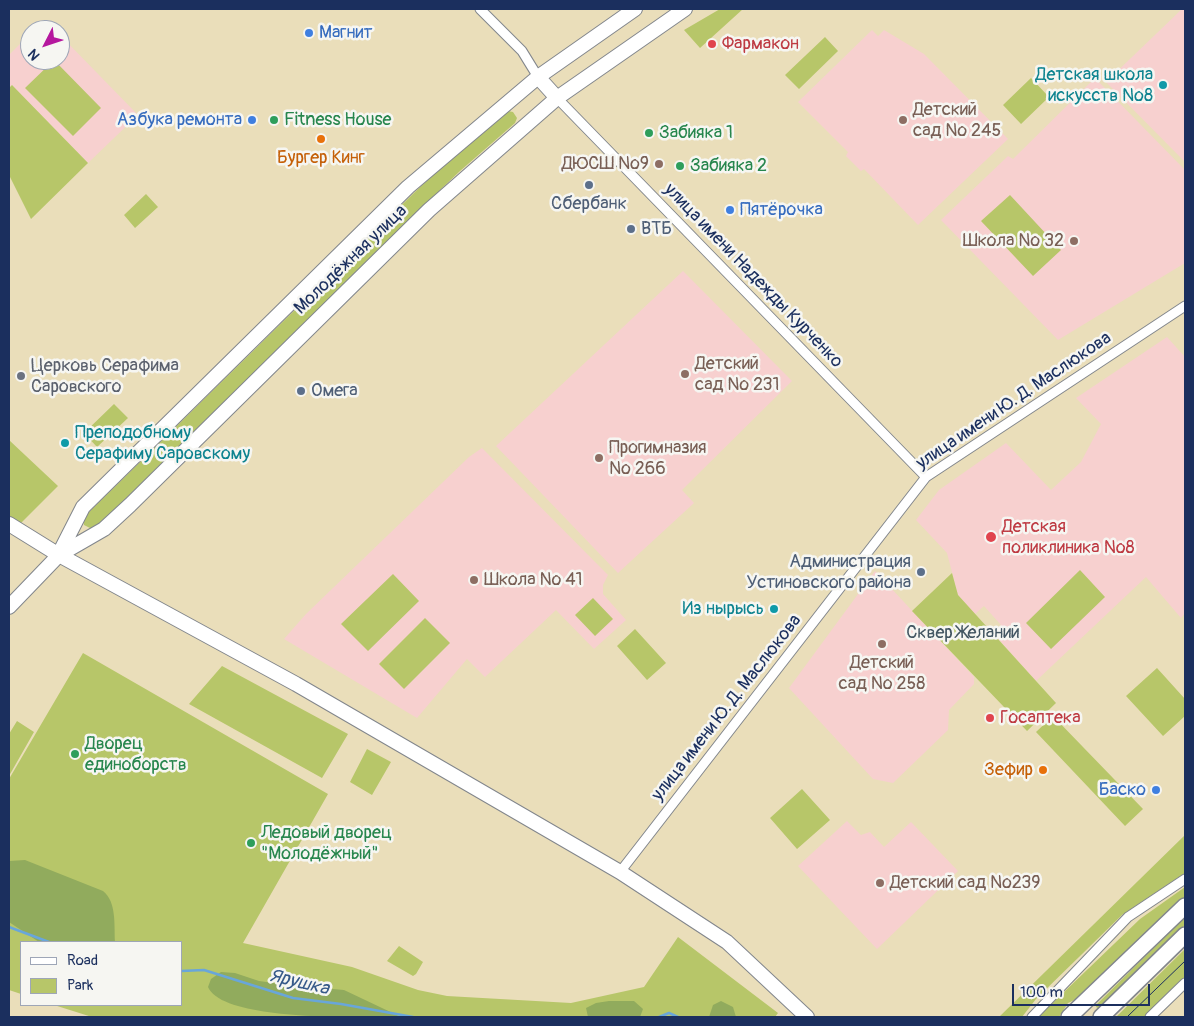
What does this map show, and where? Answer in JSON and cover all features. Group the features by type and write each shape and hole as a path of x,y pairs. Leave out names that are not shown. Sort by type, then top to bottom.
{"main road":[{"name":"Молодёжная улица","path":"59,555 83,507 408,187 538,77 636,9"},
{"name":"Молодёжная улица","path":"9,607 59,555 104,529 422,217 557,98 685,9"},
{"path":"538,77 557,98"},
{"path":"9,524 59,555 239,651 620,872 728,942 807,1017"},
{"path":"1069,1017 1185,906"},
{"path":"1100,1017 1185,935"},
{"path":"1082,1005 1094,1017"}],"street":[{"path":"480,9 522,51 538,77"},
{"name":"улица имени Надежды Курченко","path":"557,98 926,477"},
{"name":"улица имени Ю. Д. Маслюкова","path":"620,872 926,477 1185,306"},
{"path":"1032,1017 1128,917 1185,879"},
{"path":"1150,1017 1185,983"}],"shaded area":[{"path":"1182,9 1185,9 1185,162 1106,82"},
{"name":"Детский сад № 245","path":"872,30 878,36 884,30 924,54 1008,139 918,225 864,169 861,171 846,156 848,152 798,102"},
{"path":"20,44 20,70 70,70 70,45 138,115 88,163 12,85 9,88 9,55"},
{"name":"Школа № 32","path":"1095,78 1185,170 1185,263 1058,340 941,220 1008,156 1013,159"},
{"path":"683,271 792,381 682,490 694,503 618,573 496,446"},
{"path":"1167,337 1185,357 1185,613 1181,618 1146,577 1036,681 993,633 1001,625 984,606 975,614 958,595 947,553 916,520 939,490 1006,443 1051,490 1081,462 1101,424 1076,398"},
{"name":"Школа № 41","path":"482,448 608,575 603,585 603,594 626,620 594,649 556,610 485,677 467,659 417,718 284,639 306,614 469,457"},
{"name":"Детский сад № 258","path":"875,571 974,677 974,684 949,710 948,730 893,783 873,779 789,688"},
{"name":"Детский сад №239","path":"847,821 861,835 870,832 884,847 911,822 958,871 877,949 798,866"}],"green space":[{"path":"720,9 743,9 700,48 684,30"},
{"path":"825,37 838,51 799,89 785,75"},
{"path":"44,70 64,70 101,108 73,136 25,88"},
{"path":"1031,78 1049,97 1021,124 1003,105"},
{"path":"12,85 88,163 31,219 9,175 9,88"},
{"path":"508,111 513,112 517,118 515,123 460,171 393,235 94,530 84,525 83,518 417,190 450,159"},
{"path":"146,194 158,207 135,228 124,215"},
{"path":"1010,195 1061,250 1033,276 981,221"},
{"path":"114,404 128,418 97,447 84,433"},
{"path":"9,440 58,486 9,535"},
{"path":"1080,570 1105,597 1051,649 1026,623"},
{"name":"Сквер Желаний","path":"952,573 958,595 1056,703 1027,731 912,611"},
{"path":"393,574 419,601 368,651 341,624"},
{"path":"593,598 613,619 595,636 575,615"},
{"path":"425,618 450,643 404,689 379,664"},
{"path":"635,629 666,663 647,680 617,646"},
{"path":"83,653 328,794 243,943 352,967 418,990 447,996 571,1003 644,987 678,937 778,1013 775,1017 92,1017 57,1006 182,1006 182,941 20,941 20,994 9,990 9,779"},
{"path":"222,666 348,734 322,778 189,704"},
{"path":"1157,668 1185,699 1185,716 1163,736 1126,696"},
{"path":"1053,716 1143,809 1125,826 1036,732"},
{"path":"17,721 34,732 9,776 9,734"},
{"path":"367,749 391,762 372,795 350,782"},
{"path":"802,789 830,820 797,849 770,818"},
{"path":"1185,835 1185,873 1122,915 1036,999 1022,1017 999,1017"},
{"path":"25,860 103,891 111,901 113,908 115,941 38,941 9,922 9,861"},
{"path":"1185,887 1185,897 1079,998 1068,1003 1059,1017 1038,1017 1140,919"},
{"path":"1185,917 1185,925 1100,1009 1096,1007 1097,1004"},
{"path":"399,946 423,962 413,976 387,961"},
{"path":"1185,949 1185,978 1144,1017 1116,1017"},
{"path":"221,972 235,973 259,981 344,990 401,1017 297,1015 266,1012 239,1006 219,998 208,987 211,979"},
{"path":"634,1001 643,1009 640,1017 588,1017 586,1008 596,1003"},
{"path":"721,1001 733,1007 736,1017 709,1017 713,1005"}],"waterway":[{"name":"Ярушка","path":"9,927 46,941"},
{"name":"Ярушка","path":"182,971 204,970 293,998 341,1004 413,1017"},
{"name":"Ярушка","path":"659,1017 669,1013 678,1017"}],"tram line":[{"path":"1127,1017 1185,961"}],"place":[{"name":"Магнит","path":"309,33"},
{"name":"Фармакон","path":"712,44"},
{"name":"Детская школа искусств №8","path":"1163,85"},
{"name":"Азбука ремонта","path":"252,120"},
{"name":"Fitness House","path":"274,120"},
{"name":"Детский сад № 245","path":"903,120"},
{"name":"Забияка 1","path":"649,133"},
{"name":"Бургер Кинг","path":"321,139"},
{"name":"ДЮСШ №9","path":"659,164"},
{"name":"Забияка 2","path":"680,166"},
{"name":"Сбербанк","path":"589,185"},
{"name":"Пятёрочка","path":"730,210"},
{"name":"ВТБ","path":"631,229"},
{"name":"Школа № 32","path":"1074,241"},
{"name":"Детский сад № 231","path":"685,374"},
{"name":"Церковь Серафима Саровского","path":"21,376"},
{"name":"Омега","path":"301,391"},
{"name":"Преподобному Серафиму Саровскому","path":"65,443"},
{"name":"Прогимназия № 266","path":"599,458"},
{"name":"Детская поликлиника №8","path":"991,537"},
{"name":"Администрация Устиновского района","path":"921,572"},
{"name":"Школа № 41","path":"474,580"},
{"name":"Из нырысь","path":"774,609"},
{"name":"Детский сад № 258","path":"882,644"},
{"name":"Госаптека","path":"990,718"},
{"name":"Дворец единоборств","path":"75,754"},
{"name":"Зефир","path":"1043,770"},
{"name":"Баско","path":"1156,790"},
{"name":"Ледовый дворец \"Молодёжный\"","path":"251,843"},
{"name":"Детский сад №239","path":"880,883"}]}
